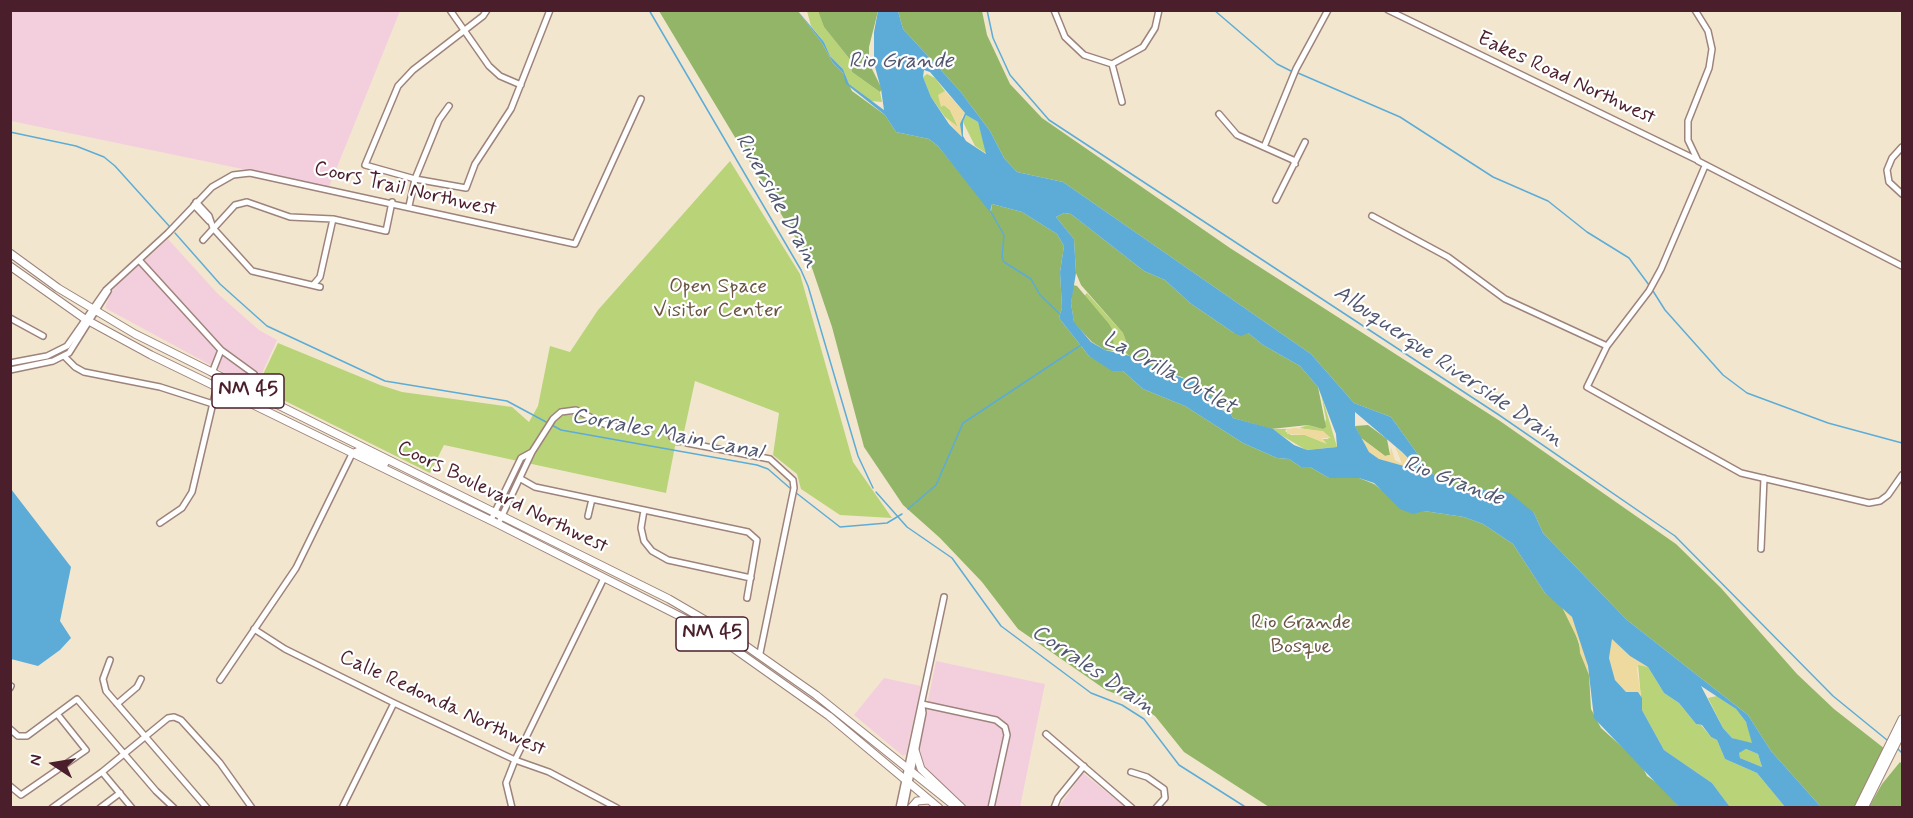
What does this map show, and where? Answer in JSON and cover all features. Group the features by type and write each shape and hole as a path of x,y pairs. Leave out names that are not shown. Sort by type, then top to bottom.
{"main road":[{"name":"Coors Boulevard Northwest","path":"10,253 94,311 212,373 669,599 760,653 957,807"},
{"name":"Coors Boulevard Northwest","path":"10,266 87,321 352,454 495,522 709,631 829,716 939,807"},
{"path":"352,454 359,451 392,467 404,468"},
{"path":"1864,807 1899,736 1902,719"},
{"path":"915,750 921,769 962,807"},
{"path":"1858,807 1876,780"},
{"path":"911,807 917,801 930,800"}],"street":[{"path":"450,10 489,66 500,76 521,85"},
{"path":"487,10 483,16 413,70 398,86 365,165 415,179 466,188 475,164 510,109 550,10"},
{"path":"1054,10 1065,37 1084,56 1112,64 1134,55 1143,47 1155,28 1159,10"},
{"path":"1264,147 1296,69 1328,10"},
{"name":"Eakes Road Northwest","path":"1388,10 1698,161 1902,266"},
{"path":"1695,10 1708,31 1712,49 1709,68 1688,121 1688,140 1698,161"},
{"path":"1112,64 1122,102"},
{"name":"Coors Trail Northwest","path":"87,321 112,285 195,204 224,178 250,173 392,202 575,244 641,99"},
{"path":"409,206 415,179 439,120 449,106"},
{"path":"1219,114 1237,135 1293,160 1294,164"},
{"path":"1276,200 1305,142"},
{"path":"1902,147 1892,158 1887,170 1889,182 1902,194"},
{"path":"1705,166 1652,285 1607,346 1587,387 1741,473 1869,503 1880,501 1888,495 1902,475"},
{"path":"203,240 235,205 247,202 291,217 333,219 386,231 392,202"},
{"path":"195,204 213,228 252,271 317,285 333,219"},
{"path":"1372,216 1448,257 1505,299 1607,346"},
{"path":"139,260 221,350 254,374"},
{"path":"10,318 43,336"},
{"path":"10,370 53,361 64,356 76,346 87,321"},
{"path":"10,363 47,356 64,349 87,321"},
{"path":"212,373 221,350"},
{"path":"64,356 75,368 84,372 179,392 213,404"},
{"path":"160,523 183,508 192,492 217,386"},
{"path":"498,514 520,479 532,452 552,419 561,412 576,410 604,424 620,427"},
{"path":"672,437 687,443 770,459 792,476 794,488 760,653"},
{"path":"495,522 521,458 532,452"},
{"path":"220,680 297,568 352,454"},
{"path":"1761,549 1764,478"},
{"path":"520,479 536,487 748,531 757,540 747,598"},
{"path":"588,516 592,499"},
{"path":"644,510 641,528 644,541 652,551 668,560 751,578"},
{"path":"512,807 506,783 515,760 604,578"},
{"path":"899,807 944,597"},
{"name":"Calle Redonda Northwest","path":"254,629 285,648 394,703 515,760 549,772 617,807"},
{"path":"110,660 105,672 104,687 144,737 207,807"},
{"path":"117,704 137,687 141,679"},
{"path":"10,729 18,736 27,736 77,699 156,791 174,807"},
{"path":"342,807 394,703"},
{"path":"909,768 923,713 922,704"},
{"path":"922,704 996,720 1005,727 1007,735 991,807"},
{"path":"10,786 21,795 86,750 58,715"},
{"path":"52,807 102,772 168,718 181,720 224,767 252,807"},
{"path":"1046,734 1132,807"},
{"path":"1054,807 1058,798 1083,766"},
{"path":"102,772 132,807"},
{"path":"1131,772 1147,777 1164,789 1165,798 1156,807"},
{"path":"904,807 906,780"},
{"path":"100,807 120,793"}],"shaded area":[{"path":"11,11 400,11 329,187 11,121"},
{"path":"168,239 217,293 259,330 277,340 255,389 105,308 111,292 121,281"},
{"path":"936,661 1045,684 1020,807 967,807 924,769 918,749"},
{"path":"884,678 921,686 906,754 903,756 854,715"},
{"path":"1083,773 1125,807 1058,808"}],"green space":[{"name":"Rio Grande Bosque","path":"659,11 798,11 822,43 833,63 843,73 852,91 885,115 896,132 929,139 938,146 991,211 992,204 1022,212 1057,234 1064,246 1060,272 1062,308 1059,318 1089,356 1123,371 1143,389 1185,406 1243,443 1277,458 1289,459 1301,467 1310,467 1329,478 1359,478 1374,484 1388,495 1424,511 1464,517 1483,524 1513,544 1545,593 1561,605 1574,629 1589,675 1591,709 1601,728 1641,764 1647,776 1660,785 1679,807 1269,807 1184,752 1155,716 1131,700 1106,690 1018,629 982,582 940,538 903,505 864,447 832,327 810,262"},
{"path":"807,11 818,11 824,27 852,62 852,72 880,92 882,102 871,101 849,84 843,69 830,56 824,42 811,26"},
{"path":"818,11 878,11 869,47 869,63 882,89 880,92 852,72 852,62 824,27"},
{"path":"898,11 982,11 987,35 1010,84 1042,118 1230,248 1500,421 1676,544 1721,588 1797,674 1834,709 1885,749 1854,807 1821,807 1771,751 1748,715 1627,620 1543,533 1534,513 1488,489 1466,490 1449,485 1424,468 1419,456 1391,417 1354,403 1311,354 1063,182 1017,172 1004,158 990,131 960,91 903,29"},
{"path":"927,74 935,78 945,91 941,106 944,105 950,110 958,127 945,117 931,97 923,77"},
{"path":"966,115 978,122 987,154 975,146 963,122"},
{"name":"Open Space Visitor Center","path":"730,161 800,274 853,462 892,518 840,515 801,489 797,474 773,455 779,413 695,381 681,446 675,446 666,493 444,445 430,473 257,387 278,343 402,392 512,407 529,422 538,406 550,346 570,352 598,310"},
{"path":"1064,213 1071,214 1144,271 1165,280 1190,303 1234,333 1248,333 1263,345 1300,366 1318,387 1326,427 1323,429 1308,425 1271,429 1233,418 1230,413 1216,407 1213,399 1182,377 1157,369 1128,355 1123,348 1126,341 1123,333 1081,285 1076,273 1074,239 1056,217"},
{"path":"1073,285 1077,286 1109,324 1113,331 1114,351 1105,350 1092,342 1074,323 1071,303"},
{"path":"1087,293 1123,333 1126,341 1123,348 1128,355 1114,351 1113,331 1084,296"},
{"path":"1321,393 1337,447 1306,450 1271,429 1287,429 1285,431 1291,435 1305,435 1325,443 1322,439 1329,439 1318,431 1299,428 1308,425 1323,429 1326,419"},
{"path":"1368,425 1387,439 1390,455 1385,456 1361,438 1355,426"},
{"path":"1638,664 1648,667 1664,693 1679,703 1696,724 1701,725 1711,737 1717,740 1725,759 1757,773 1785,807 1730,807 1712,783 1664,750 1642,710"},
{"path":"1717,696 1736,709 1746,722 1752,736 1752,744 1732,738 1723,728 1708,698"},
{"path":"1746,749 1758,754 1762,767 1740,758 1738,753"},
{"path":"1900,762 1902,764 1902,807 1869,807 1882,784"}],"sand":[{"path":"945,91 965,113 962,117 962,138 945,117 958,127 950,110 944,105 941,107 938,95"},
{"path":"1287,429 1323,431 1331,438 1322,438 1327,444 1305,435 1287,434"},
{"path":"1361,438 1385,456 1390,455 1391,447 1395,460 1402,464 1395,446 1416,466 1411,468 1379,459 1369,452"},
{"path":"1561,605 1572,617 1584,647 1589,675 1580,653 1579,642"},
{"path":"1612,638 1630,656 1648,667 1638,665 1641,696 1638,692 1626,692 1615,680 1609,658"}],"water":[{"name":"Rio Grande","path":"798,11 824,42 830,56 843,69 849,84 884,110 874,63 874,32 878,11 898,11 903,29 960,91 990,131 1004,158 1017,172 1063,182 1311,354 1354,403 1391,417 1419,456 1424,468 1449,485 1466,490 1488,489 1510,493 1534,513 1543,533 1627,620 1748,715 1771,751 1821,807 1785,807 1757,773 1725,759 1717,740 1711,737 1702,725 1696,724 1679,703 1664,693 1648,667 1630,656 1612,639 1609,658 1615,680 1626,692 1638,692 1642,698 1642,710 1664,750 1712,783 1730,807 1679,807 1594,718 1588,666 1572,617 1545,593 1513,544 1483,524 1464,517 1424,511 1413,514 1400,509 1374,483 1359,478 1329,478 1310,467 1301,467 1289,459 1277,458 1243,443 1185,406 1143,389 1123,371 1112,371 1089,356 1059,318 1062,308 1060,272 1064,246 1057,234 1022,212 992,204 990,212 938,146 929,139 896,132 885,115 846,84 843,73 833,63 822,43","holes":["924,70 930,72 965,113 960,124 962,137 949,124 931,97 923,77","966,115 978,122 986,154 966,141 963,136 963,122","1064,213 1071,214 1144,271 1165,280 1190,303 1234,333 1241,336 1248,333 1263,345 1300,366 1318,387 1336,434 1337,447 1307,450 1294,445 1273,429 1233,418 1230,413 1216,408 1213,399 1199,384 1157,369 1135,357 1105,350 1091,342 1074,322 1071,303 1076,273 1074,239 1056,217","1355,412 1416,466 1411,468 1379,459 1369,452 1355,426","1701,686 1736,709 1746,722 1752,743 1732,738 1723,728","1746,749 1758,754 1762,767 1740,758 1739,753"]},
{"path":"11,489 71,567 60,621 71,638 60,650 38,666 11,659"}],"waterway":[{"name":"Riverside Drain","path":"649,10 801,270 808,286 858,456 873,488"},
{"name":"Albuquerque Riverside Drain","path":"987,10 993,38 1010,75 1049,120 1499,415 1675,536 1833,696 1887,740"},
{"path":"1214,10 1277,64 1293,72"},
{"path":"1298,73 1400,117 1493,177 1548,201 1587,232 1629,258 1649,285"},
{"name":"Corrales Main Canal","path":"10,132 76,146 104,157 115,166 170,227"},
{"path":"991,212 1004,235 1002,257 1004,262 1031,279 1040,295 1060,314"},
{"name":"Corrales Main Canal","path":"175,233 220,284 267,326 385,381 507,401 561,430 757,465 768,469 791,489"},
{"path":"1653,291 1665,310 1723,375 1747,393 1828,423 1902,443"},
{"name":"La Orilla Outlet","path":"908,509 936,485 963,423 1081,345"},
{"name":"Corrales Main Canal","path":"795,492 840,527 887,523 902,514"},
{"name":"Corrales Drain","path":"876,492 907,527 952,558 1001,626 1091,693 1122,705 1144,719 1179,765 1247,808"},
{"name":"Albuquerque Riverside Drain","path":"1898,749 1902,753"}]}
